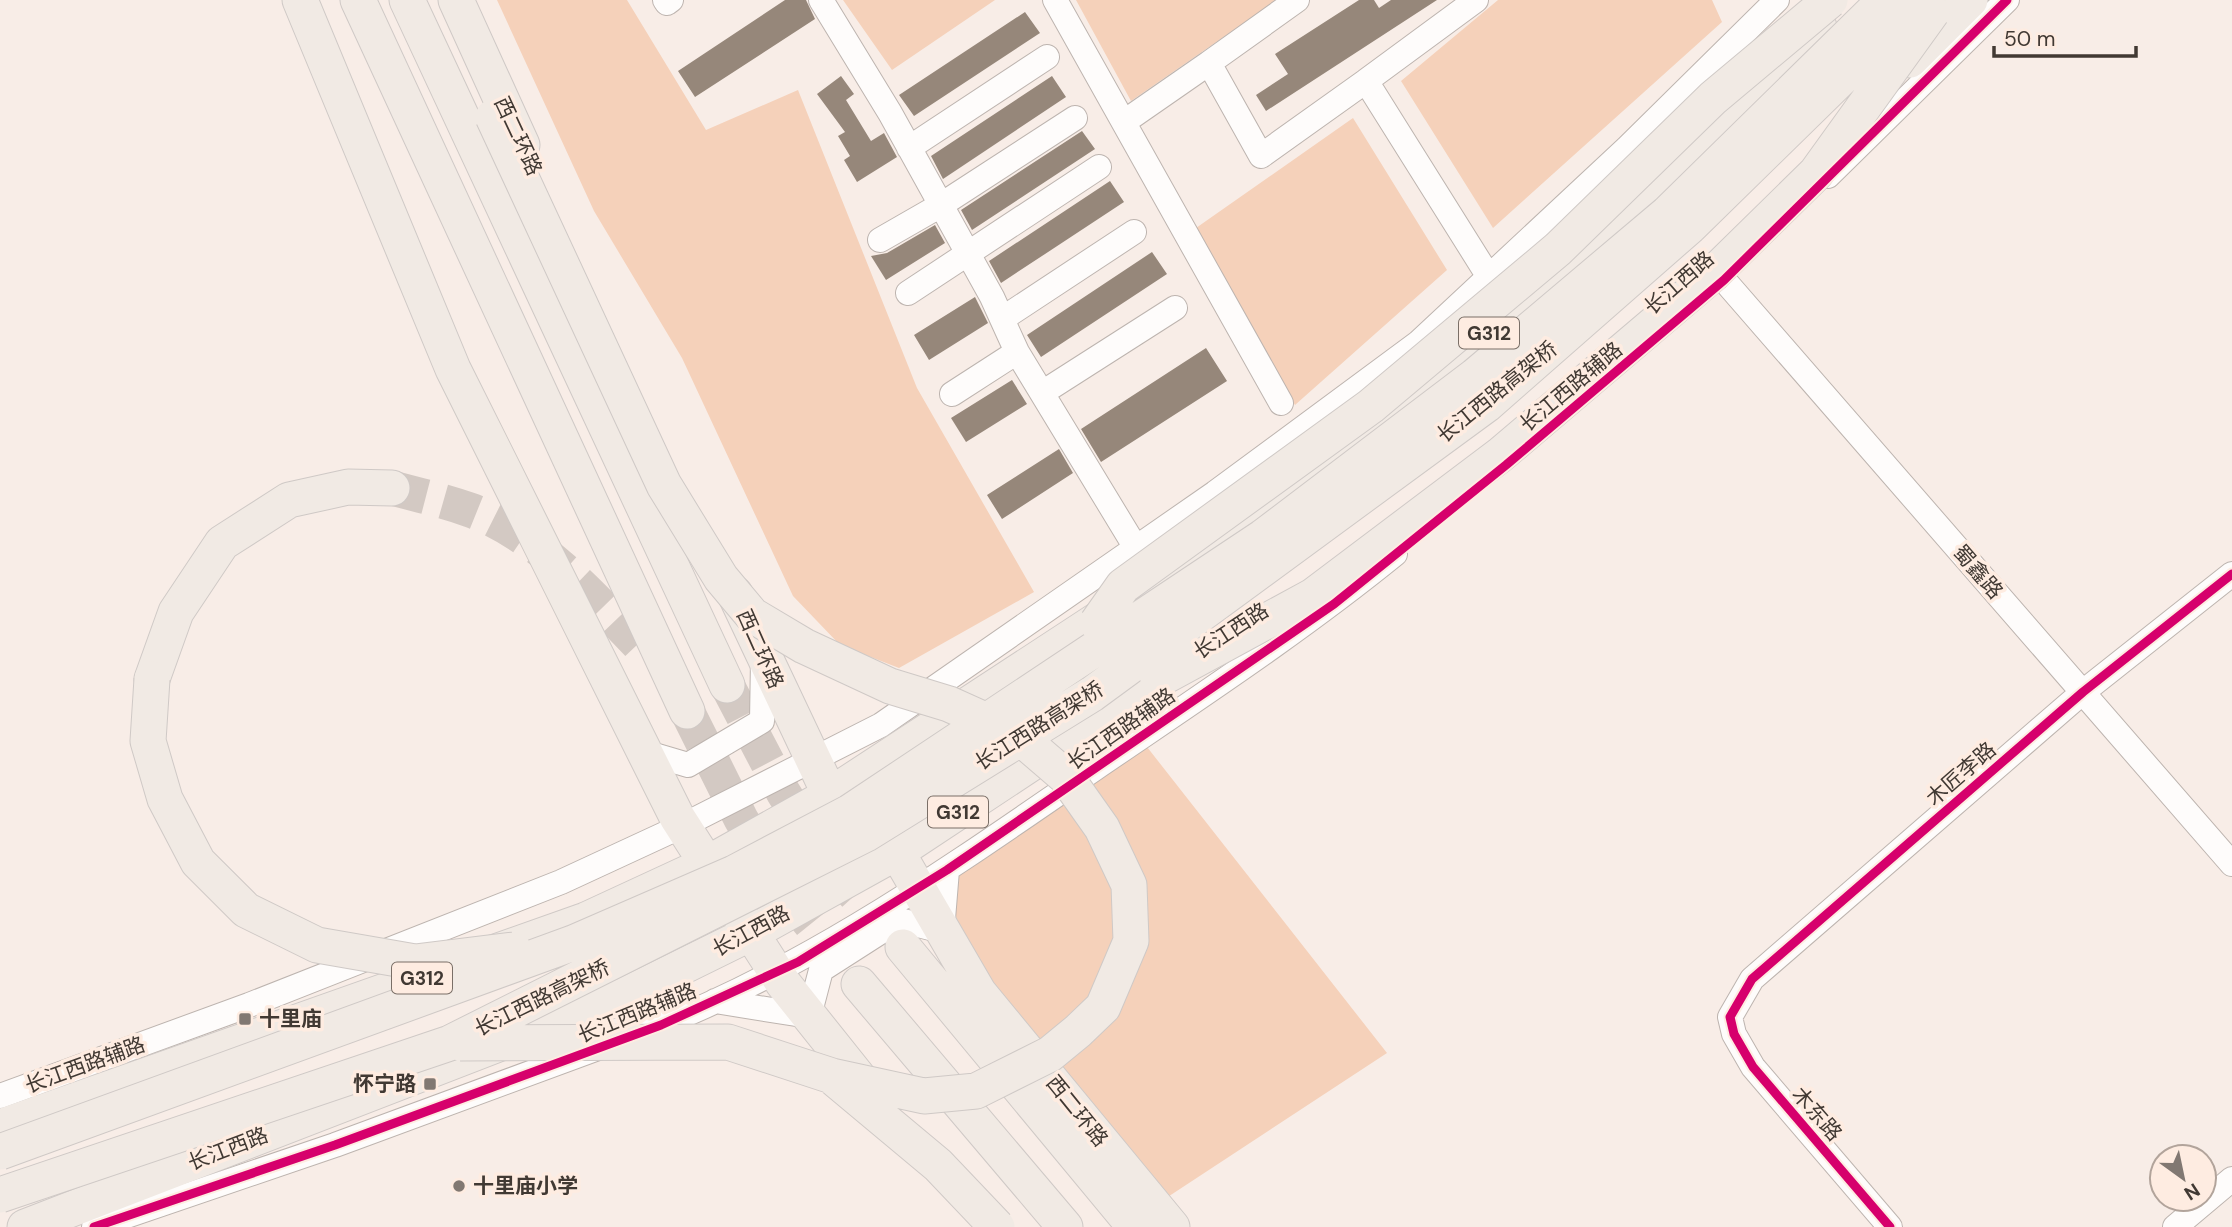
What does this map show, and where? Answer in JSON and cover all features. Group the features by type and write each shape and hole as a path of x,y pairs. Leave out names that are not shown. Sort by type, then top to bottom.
{"highway":[{"path":"300,0 453,369 682,826 776,972 980,1227"},
{"path":"358,0 682,698 638,644"},
{"name":"西二环路","path":"407,0 727,685"},
{"path":"440,0 664,485 721,578 752,615 804,646 890,686 949,704 1016,734 1066,777 1102,828 1129,885 1131,941 1102,1007 1050,1054 976,1091 924,1096 832,1076 728,1042 450,1043"},
{"name":"西二环路","path":"456,0 811,760 830,795 897,852 916,889 979,993 1172,1227"},
{"path":"1097,623 1123,586 1371,406 1558,249 1713,98 1830,0"},
{"name":"G312","path":"0,1127 586,920 705,864 830,795 1097,623 1244,524 1467,353 1658,187 1846,0"},
{"name":"长江西路高架桥","path":"0,1152 573,943 734,873 850,812 1263,537 1475,376 1668,213 1885,0"},
{"name":"长江西路高架桥","path":"0,1195 450,1043 866,834 1092,694 1486,405 1690,226 1921,0"},
{"path":"1158,680 1313,596 1500,455 1713,274 1816,173 1941,0"},
{"name":"长江西路","path":"25,1227 625,995 751,933 897,852 1294,590 1520,418 1709,258 1970,0"},
{"path":"392,488 348,487 289,500 222,543 176,612 152,679 149,741 165,799 198,862 246,910 317,945 415,962 573,943"},
{"name":"西二环路","path":"903,947 1135,1227"},
{"path":"859,984 1065,1227"},
{"path":"832,1076 938,1165 997,1227"}],"street":[{"path":"665,0 667,3 671,0"},
{"path":"821,0 941,205 1017,352 1136,548"},
{"path":"1055,0 1282,403"},
{"path":"1124,122 1297,0"},
{"path":"1209,63 1261,156 1476,0"},
{"name":"长江西路辅路","path":"0,1096 249,1004 561,882 682,826 881,724 1136,548 1418,343 1627,148 1777,0"},
{"name":"长江西路辅路","path":"94,1227 335,1145 661,1025 798,962 947,870 1334,604 1506,465 1724,280 2007,0"},
{"path":"909,148 1047,57"},
{"path":"1366,81 1489,276"},
{"path":"880,240 941,205 1075,118"},
{"path":"908,293 1099,167"},
{"path":"1002,319 1134,232"},
{"name":"蜀鑫路","path":"1724,280 2232,864"},
{"path":"1042,393 1175,308"},
{"path":"951,394 1017,352"},
{"name":"木匠李路","path":"1730,1017 1752,979 2083,692 2232,574"},
{"path":"644,752 688,765 762,721 763,655"},
{"path":"715,1001 809,1016 821,970 899,920 942,932 947,870"},
{"name":"木东路","path":"1730,1017 1734,1034 1753,1067 1890,1227"},
{"path":"2175,1227 2232,1179"}],"shaded area":[{"path":"497,0 627,0 706,130 798,90 917,388 1034,592 899,668 840,645 793,596 682,358 594,211"},
{"path":"843,0 995,0 892,70"},
{"path":"1076,0 1277,0 1131,101"},
{"path":"1498,0 1712,0 1722,22 1493,228 1401,81"},
{"path":"1353,118 1447,270 1295,405 1196,228"},
{"path":"1140,738 1387,1053 1154,1206 942,932 947,870"}],"building":[{"path":"785,0 806,0 815,19 695,97 678,71"},
{"path":"1359,0 1374,0 1379,8 1391,0 1437,0 1266,111 1256,95 1288,74 1275,54"},
{"path":"1025,12 1040,33 914,116 899,95"},
{"path":"841,76 854,94 846,100 871,141 884,133 897,157 857,182 844,160 850,156 838,136 845,132 817,94"},
{"path":"1052,76 1066,97 943,179 931,156"},
{"path":"1082,131 1095,149 972,230 961,210"},
{"path":"1110,181 1124,202 1001,283 989,261"},
{"path":"935,225 945,243 886,280 871,256 887,253"},
{"path":"1152,252 1167,274 1041,357 1027,335"},
{"path":"975,297 988,323 929,360 914,335"},
{"path":"1206,348 1227,381 1101,462 1081,429"},
{"path":"1012,380 1027,404 966,442 951,418"},
{"path":"1059,449 1073,473 1002,519 987,495"}],"tunnel":[{"path":"392,488 470,510 518,534 562,568 638,644"},
{"path":"727,685 783,792 829,866 898,942"},
{"path":"687,711 741,819 785,892 859,984"}],"cycle path":[{"path":"94,1227 335,1145 661,1025 798,962 947,870 1334,604 1506,465 1724,280 2007,0"},
{"path":"1890,1227 1753,1067 1734,1034 1730,1017 1752,979 2083,692 2232,574"}],"place":[{"name":"十里庙","path":"245,1019"},
{"name":"怀宁路","path":"430,1084"},
{"name":"十里庙小学","path":"459,1186"}]}
